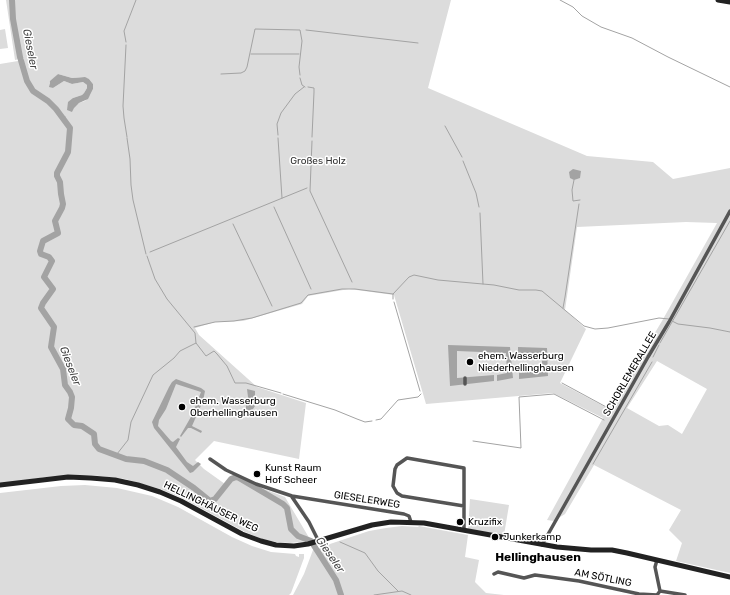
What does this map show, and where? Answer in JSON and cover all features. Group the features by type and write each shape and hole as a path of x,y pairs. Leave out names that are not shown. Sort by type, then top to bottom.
{"street":[{"path":"718,0 730,2"},
{"name":"SCHORLEMERALLEE","path":"542,545 648,357 672,318 730,211"},
{"path":"465,378 465,384"},
{"name":"GIESELERWEG","path":"210,458 226,470 243,478 292,496 404,514 409,516 411,522"},
{"path":"464,506 402,496 393,486 395,469 397,465 407,458 464,468 464,506 464,530"},
{"name":"HELLINGHÄUSER WEG","path":"0,485 68,478 117,480 138,485 181,501 242,534 261,541 288,545 317,542 372,525 391,522 411,522 570,549 612,550 730,577"},
{"path":"292,496 309,522 317,542"},
{"path":"657,560 656,567 660,591"},
{"name":"AM SÖTLING","path":"494,574 498,572 524,578 535,575 579,581 639,594 657,595 660,591 685,595"}],"green space":[{"name":"Großes Holz","path":"6,0 451,0 428,88 587,156 653,162 673,179 730,168 730,573 676,561 682,543 669,530 681,510 594,465 565,514 554,521 547,520 603,418 553,393 426,404 394,295 349,289 308,296 302,304 243,321 215,322 195,328 199,335 257,387 306,403 299,459 214,441 195,460 204,469 225,484 233,476 239,477 256,486 285,497 311,541 290,543 262,539 245,532 182,498 160,489 125,479 91,475 46,477 0,484 0,64 24,60 24,58 15,60","holes":["58,74 72,78 82,77 89,79 93,84 93,89 90,95 85,101 79,103 73,108 72,112 73,98 82,95 87,88 87,85 83,82 72,84 64,81 53,88 49,86 49,83","686,222 717,223 662,321 609,409 560,383 586,329 565,310 577,227","657,361 707,389 682,434 668,425 659,426 627,408"]},
{"path":"5,29 8,48 0,49 0,30"},
{"path":"85,485 117,488 152,496 178,507 232,537 252,546 271,552 295,554 299,557 299,554 304,554 304,558 291,593 289,595 0,595 0,493 61,486"},
{"path":"470,499 509,505 504,535 468,529"},
{"path":"402,526 419,526 468,535 465,557 479,560 475,582 486,593 504,595 293,595 304,574 313,550 369,531"}],"shaded area":[{"path":"58,74 72,78 85,77 93,84 93,89 88,99 79,103 72,112 67,110 68,102 73,98 82,95 87,88 87,85 83,82 72,84 64,81 53,88 49,87 50,81"},
{"path":"573,169 581,171 580,178 574,180 570,178 569,172"},
{"path":"448,345 510,347 513,378 497,381 497,375 507,373 506,353 457,351 457,378 494,375 494,381 450,386"},
{"path":"518,347 547,348 548,376 519,379 519,373 542,370 542,354 518,353"},
{"path":"176,379 201,388 205,391 203,401 192,426 202,431 201,433 188,428 181,437 180,436 192,415 201,392 176,384 166,409 159,420 158,426 171,441 173,442 178,438 180,439 176,447 187,462 193,466 198,462 201,464 190,473 154,428 152,422 169,387"},
{"path":"247,389 255,391 255,406 251,412 248,413 246,411 246,402 248,397"}],"waterway":[{"name":"Gieseler","path":"12,0 13,19 20,57 27,81 33,91 48,101 56,109 70,128 68,152 57,173 60,182 63,204 55,221 58,233 43,241 40,251 41,254 49,257 52,261 44,277 53,289 41,308 54,327 51,347 63,369 65,385 72,397 68,419 74,425 82,426 94,434 95,444 99,449 126,459 144,461 167,470 210,501 215,499 231,479 236,477 283,504 287,508 291,529 298,536 311,541 336,580 341,595"},
{"path":"126,42 124,31 136,0"},
{"path":"560,0 573,7 582,16 601,27 632,38 730,87"},
{"path":"221,74 241,73 245,71 255,29 300,30 302,41 299,67 300,75"},
{"path":"306,30 418,43"},
{"path":"126,45 123,106 127,137"},
{"path":"251,54 299,54"},
{"path":"300,78 302,85 305,87"},
{"path":"278,135 277,124 281,113 295,94 304,87"},
{"path":"308,87 314,88 312,137"},
{"path":"445,126 462,157"},
{"path":"127,138 133,200 146,254"},
{"path":"278,138 282,198"},
{"path":"312,141 310,191 352,282"},
{"path":"463,161 476,193 479,207"},
{"path":"574,180 572,190 573,201 580,200"},
{"path":"150,252 307,188"},
{"path":"563,308 579,204"},
{"path":"274,207 311,289"},
{"path":"480,213 483,284"},
{"path":"660,343 730,221"},
{"path":"233,224 272,306"},
{"path":"147,256 155,279 167,299 195,333 196,343"},
{"path":"393,299 393,294 409,277 414,275 438,280 494,285 519,290 542,291 584,326 595,329 608,328 659,318 669,319"},
{"path":"194,327 215,322 252,318 301,303 308,295 342,289 355,289 393,294"},
{"path":"394,302 420,391"},
{"path":"672,321 678,324 730,332"},
{"path":"117,454 128,440 131,422 153,375 174,358 180,351 196,343 206,356 214,351 217,354 227,366 235,383 246,383 281,393"},
{"path":"653,357 659,345"},
{"path":"593,464 652,362"},
{"path":"562,383 610,409"},
{"path":"283,394 335,410 365,422 372,421"},
{"path":"376,420 381,419 398,400 418,397 421,394"},
{"path":"473,441 521,448 519,397 554,394 604,420"},
{"path":"340,542 365,553 378,571 398,591"},
{"path":"374,595 402,591 411,595"}],"place":[{"name":"ehem. Wasserburg Niederhellinghausen","path":"470,362"},
{"name":"ehem. Wasserburg Oberhellinghausen","path":"182,407"},
{"name":"Kunst Raum Hof Scheer","path":"257,474"},
{"name":"Kruzifix","path":"460,522"},
{"name":"Junkerkamp","path":"495,537"}],"district":[{"name":"Hellinghausen","path":"538,558"}]}
